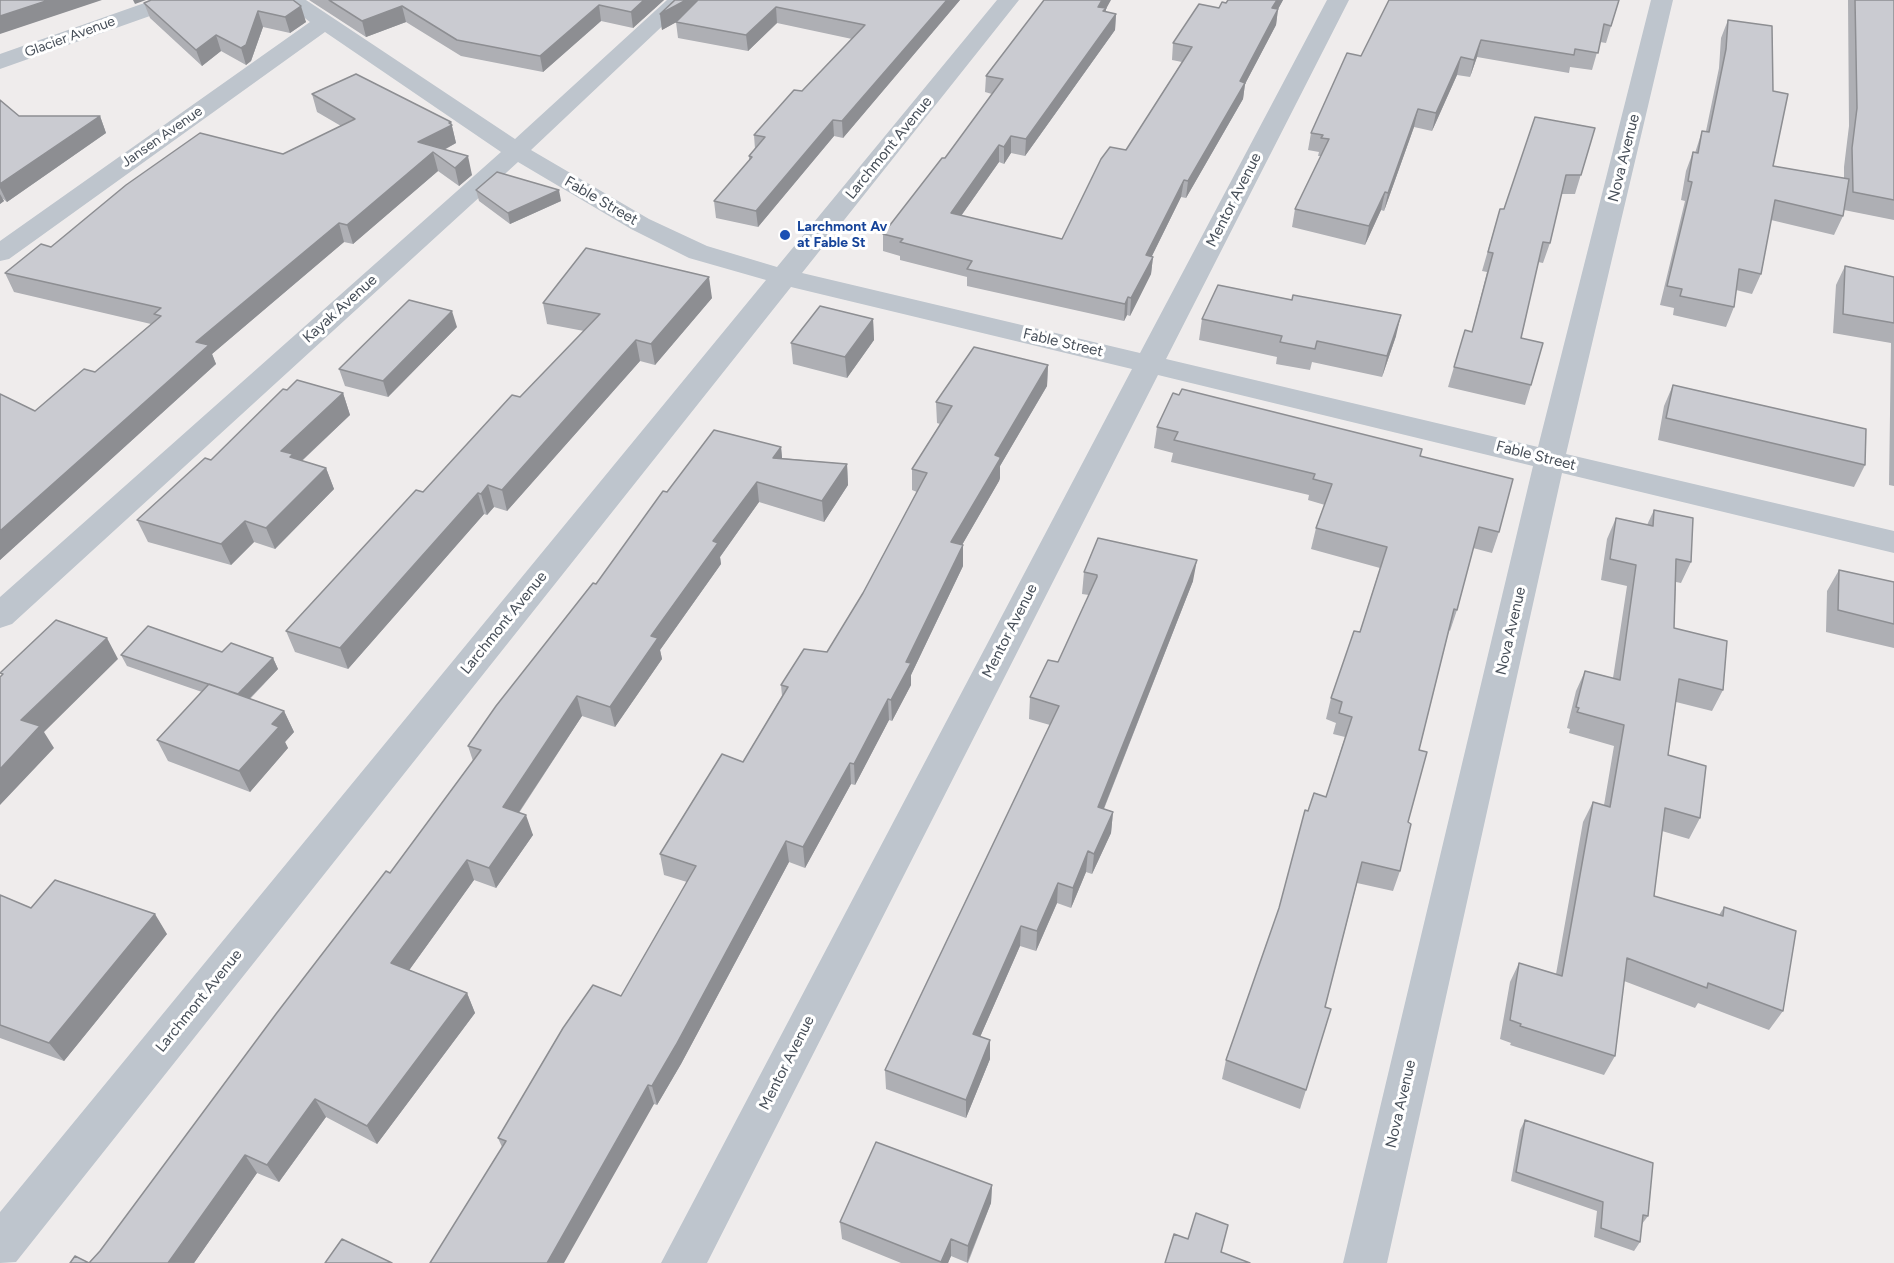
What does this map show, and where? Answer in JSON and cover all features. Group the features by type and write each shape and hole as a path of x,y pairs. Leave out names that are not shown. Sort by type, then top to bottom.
{"street":[{"name":"Glacier Avenue","path":"0,62 173,0"},
{"name":"Fable Street","path":"292,0 516,151 673,241 706,255 784,277 1894,542"},
{"name":"Kayak Avenue","path":"0,616 516,151 679,0"},
{"name":"Larchmont Avenue","path":"0,1247 1008,0"},
{"name":"Mentor Avenue","path":"683,1263 1338,0"},
{"name":"Nova Avenue","path":"1365,1263 1550,459 1662,0"},
{"name":"Jansen Avenue","path":"0,253 324,22"}],"building":[{"path":"0,0 49,0 0,16"},
{"path":"151,0 293,0 301,6 285,17 258,11 246,45 241,48 216,35 196,50 144,3"},
{"path":"329,0 644,0 631,12 599,5 540,56 457,40 402,6 362,21"},
{"path":"675,0 686,0 660,14"},
{"path":"698,0 947,0 842,121 833,120 756,211 714,201 752,157 749,156 765,137 754,135 794,90 802,91 865,25 776,7 746,35 676,22"},
{"path":"1044,0 1102,0 1098,7 1106,8 1103,11 1116,14 1026,139 1011,136 1004,147 999,145 951,213 1062,239 1101,159 1110,147 1126,150 1192,47 1173,43 1199,4 1219,8 1222,2 1226,3 1228,0 1277,0 1272,8 1278,9 1240,81 1245,83 1188,181 1184,180 1146,255 1153,257 1131,298 1128,297 1125,304 967,269 972,261 900,242 903,239 883,234 942,158 945,158 1003,79 986,76"},
{"path":"1389,0 1619,0 1611,26 1604,24 1598,53 1575,49 1574,55 1481,40 1474,60 1461,57 1436,113 1418,109 1388,193 1385,192 1369,226 1295,209 1329,139 1321,138 1323,135 1311,133 1347,53 1361,56"},
{"path":"1855,0 1894,0 1894,200 1853,192 1852,148 1857,108"},
{"path":"1728,20 1772,26 1773,91 1788,94 1773,166 1849,179 1843,216 1775,200 1761,274 1739,269 1734,307 1680,296 1682,289 1667,286 1692,182 1688,181 1693,152 1698,153 1702,131 1709,132 1726,49"},
{"path":"356,74 451,122 449,123 452,125 418,142 468,156 455,168 433,152 347,225 339,223 196,342 209,345 0,531 0,394 35,411 84,369 95,372 161,316 154,314 161,308 5,273 41,244 51,247 126,185 200,133 283,154 355,119 312,94"},
{"path":"0,100 19,116 100,116 0,184"},
{"path":"1535,117 1595,128 1581,175 1566,175 1550,243 1543,242 1521,338 1543,343 1531,385 1454,367 1465,330 1472,332 1493,253 1488,252 1500,209 1504,209"},
{"path":"497,172 559,190 508,213 476,190"},
{"path":"586,248 709,277 651,344 636,340 502,490 488,485 481,494 478,493 340,648 286,631 416,490 423,492 512,395 520,397 600,314 543,303"},
{"path":"1845,266 1894,277 1894,323 1843,314"},
{"path":"1218,285 1292,300 1293,295 1401,315 1387,356 1317,341 1315,349 1280,342 1282,336 1202,319"},
{"path":"409,300 452,311 383,381 339,369"},
{"path":"820,306 873,319 845,357 791,343"},
{"path":"974,347 1048,365 995,455 1000,459 951,542 963,545 906,662 911,663 891,700 888,699 854,764 850,763 803,847 786,841 676,1045 652,1086 648,1085 547,1263 430,1263 506,1141 498,1138 563,1028 593,985 621,996 696,866 660,854 722,754 743,762 788,687 781,685 804,649 827,652 863,593 927,473 912,469 952,406 936,402"},
{"path":"297,380 343,393 281,451 293,454 290,457 326,468 266,528 245,521 221,544 137,520 205,458 211,460 283,389 287,390"},
{"path":"1673,385 1866,429 1865,465 1666,418"},
{"path":"1182,389 1422,449 1420,456 1513,479 1499,532 1479,527 1457,610 1454,609 1419,750 1427,752 1408,822 1411,824 1400,871 1362,862 1325,1007 1331,1009 1306,1090 1226,1060 1279,908 1305,810 1308,811 1314,793 1326,797 1352,717 1339,713 1342,702 1331,698 1354,631 1360,632 1387,547 1316,528 1332,484 1313,479 1315,474 1174,440 1178,432 1157,427 1173,393 1179,395"},
{"path":"714,430 781,447 773,458 847,464 822,501 757,482 713,541 718,543 651,636 658,638 610,707 577,696 503,807 526,815 489,868 467,860 391,963 467,993 367,1126 315,1099 267,1165 245,1155 168,1263 89,1263 276,1014 386,871 390,873 481,750 468,746 496,706 593,583 596,584 663,491 667,492"},
{"path":"1654,510 1693,518 1691,562 1676,559 1674,628 1727,641 1723,690 1679,679 1668,755 1706,766 1700,818 1665,808 1654,896 1723,916 1724,907 1796,931 1783,1011 1708,983 1707,988 1627,958 1615,1056 1520,1026 1521,1024 1510,1020 1519,963 1562,976 1593,802 1610,807 1624,725 1577,712 1579,708 1576,707 1585,671 1620,680 1636,565 1610,559 1616,518 1653,526"},
{"path":"1098,538 1197,560 1098,807 1113,812 1094,854 1088,851 1073,888 1058,883 1037,931 1021,926 973,1034 990,1040 966,1100 885,1070 1059,706 1030,697 1048,660 1058,662 1097,577 1097,575 1084,572"},
{"path":"1839,570 1894,582 1894,624 1838,610"},
{"path":"56,620 107,638 21,720 40,726 0,769 0,677 3,674 0,673"},
{"path":"148,626 222,652 231,643 273,658 238,694 121,655"},
{"path":"209,684 284,711 272,724 279,727 239,771 157,740"},
{"path":"55,880 155,914 49,1043 0,1025 0,895 31,908"},
{"path":"1525,1120 1653,1163 1648,1216 1643,1215 1640,1242 1601,1228 1603,1202 1516,1172"},
{"path":"876,1142 992,1185 968,1246 951,1239 941,1262 840,1222"},
{"path":"1196,1213 1228,1225 1221,1252 1250,1263 1165,1263 1174,1234 1188,1239"},
{"path":"342,1239 392,1263 325,1263"},
{"path":"75,1256 89,1263 70,1263"}],"place":[{"name":"Larchmont Av at Fable St","path":"785,235"}]}
